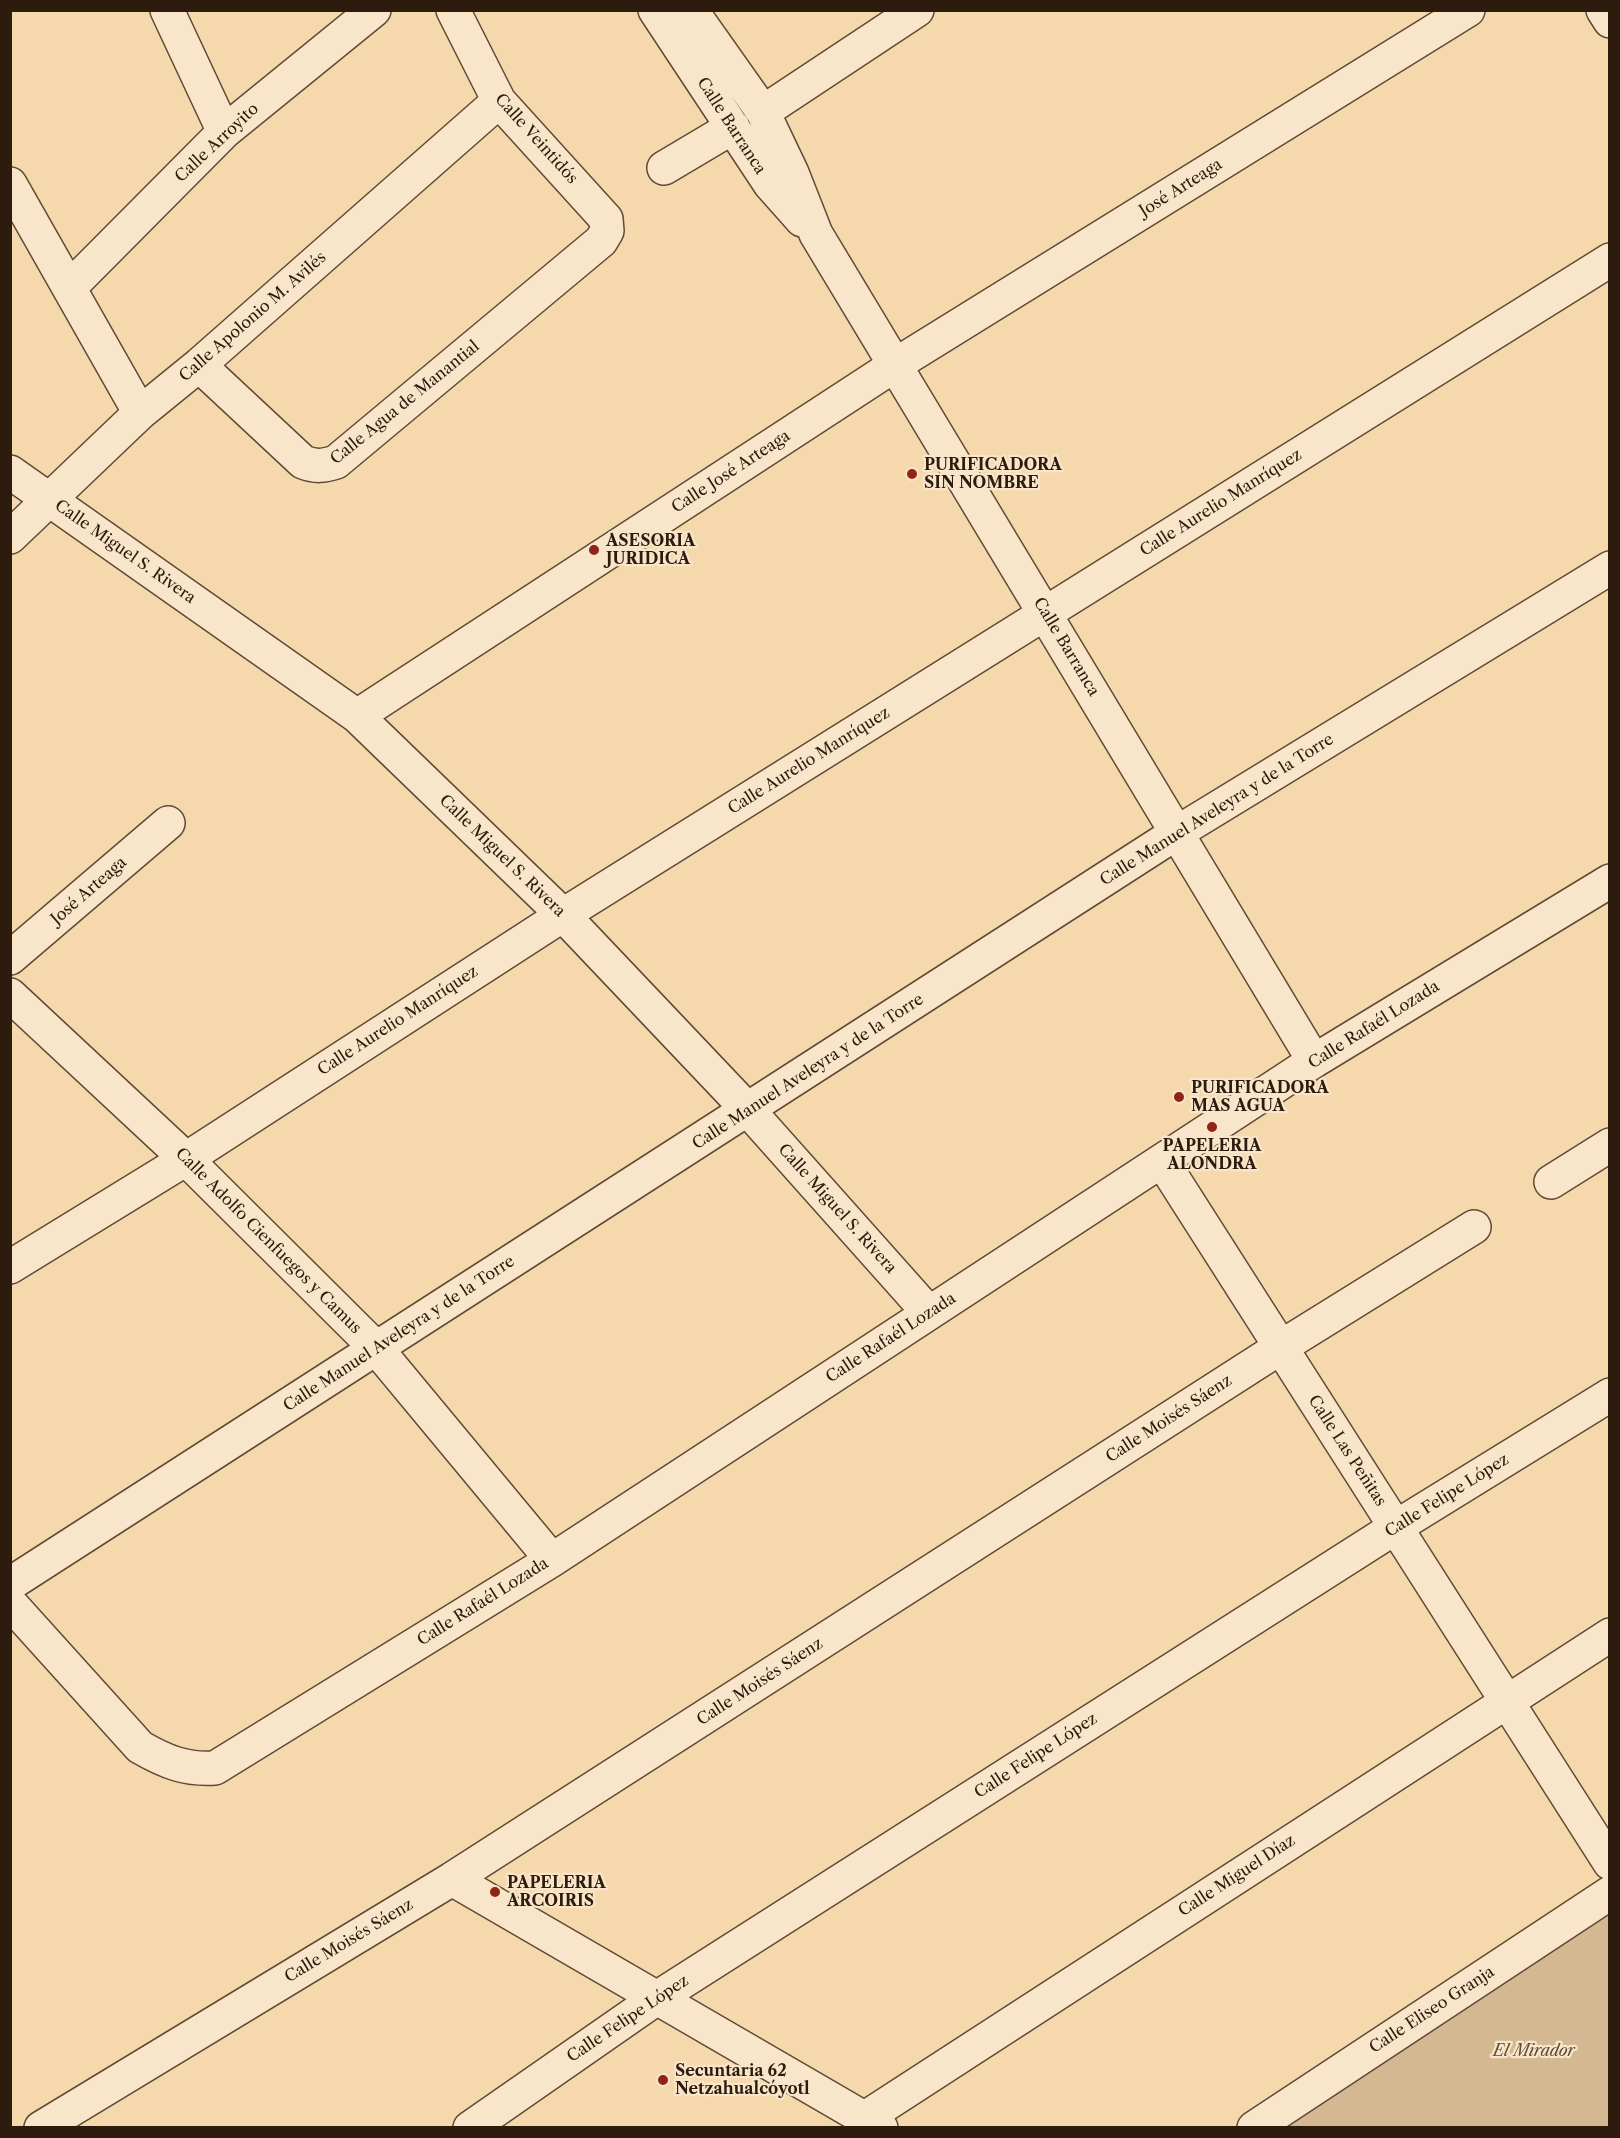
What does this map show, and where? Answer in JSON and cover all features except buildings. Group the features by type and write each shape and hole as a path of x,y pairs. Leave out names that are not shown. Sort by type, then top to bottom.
{"street":[{"path":"167,10 224,132"},
{"name":"Calle Arroyito","path":"70,287 224,132 374,10"},
{"name":"Calle Veintidós","path":"453,10 499,101 600,208 606,219 607,231"},
{"name":"Calle Barranca","path":"655,10 770,184 816,234"},
{"name":"Calle Barranca","path":"691,10 763,112 792,174 816,234 1314,1061"},
{"path":"763,112 917,10"},
{"name":"José Arteaga","path":"895,365 1468,10"},
{"path":"1603,10 1610,21"},
{"name":"Calle Apolonio M. Avilés","path":"10,537 140,413 199,365 499,101"},
{"path":"664,168 733,127"},
{"path":"10,184 140,413"},
{"name":"Calle Agua de Manantial","path":"199,365 303,462 314,466 326,466 336,462 584,257 602,241 607,231"},
{"name":"Calle Aurelio Manríquez","path":"10,1267 186,1159 563,915 1610,260"},
{"name":"Calle José Arteaga","path":"357,716 895,365"},
{"name":"Calle Miguel S. Rivera","path":"10,472 357,716 563,915 749,1111 929,1313"},
{"name":"Calle Manuel Aveleyra y de la Torre","path":"10,1584 749,1111 1178,832 1610,568"},
{"name":"José Arteaga","path":"10,958 168,823"},
{"name":"Calle Rafaél Lozada","path":"10,1603 140,1747 165,1762 192,1770 215,1768 552,1560 1314,1061 1610,881"},
{"name":"Calle Adolfo Cienfuegos y Camus","path":"10,995 186,1159 376,1348 552,1560"},
{"path":"1551,1182 1610,1145"},
{"name":"Calle Las Peñitas","path":"1162,1161 1610,1863"},
{"name":"Calle Moisés Sáenz","path":"41,2127 452,1879 1281,1347 1474,1227"},
{"name":"Calle Felipe López","path":"470,2127 657,1998 1396,1527 1610,1395"},
{"name":"Calle Miguel Díaz","path":"873,2123 1506,1700 1610,1635"},
{"path":"452,1879 873,2123"},
{"name":"Calle Eliseo Granja","path":"1254,2127 1610,1893"}],"green space":[{"name":"El Mirador","path":"1609,1912 1609,2127 1278,2127"}],"place":[{"name":"PURIFICADORA SIN NOMBRE","path":"912,474"},
{"name":"ASESORIA JURIDICA","path":"594,550"},
{"name":"PURIFICADORA MAS AGUA","path":"1179,1097"},
{"name":"PAPELERIA ALONDRA","path":"1212,1127"},
{"name":"PAPELERIA ARCOIRIS","path":"495,1892"},
{"name":"Secuntaria 62 Netzahualcóyotl","path":"663,2080"}]}
